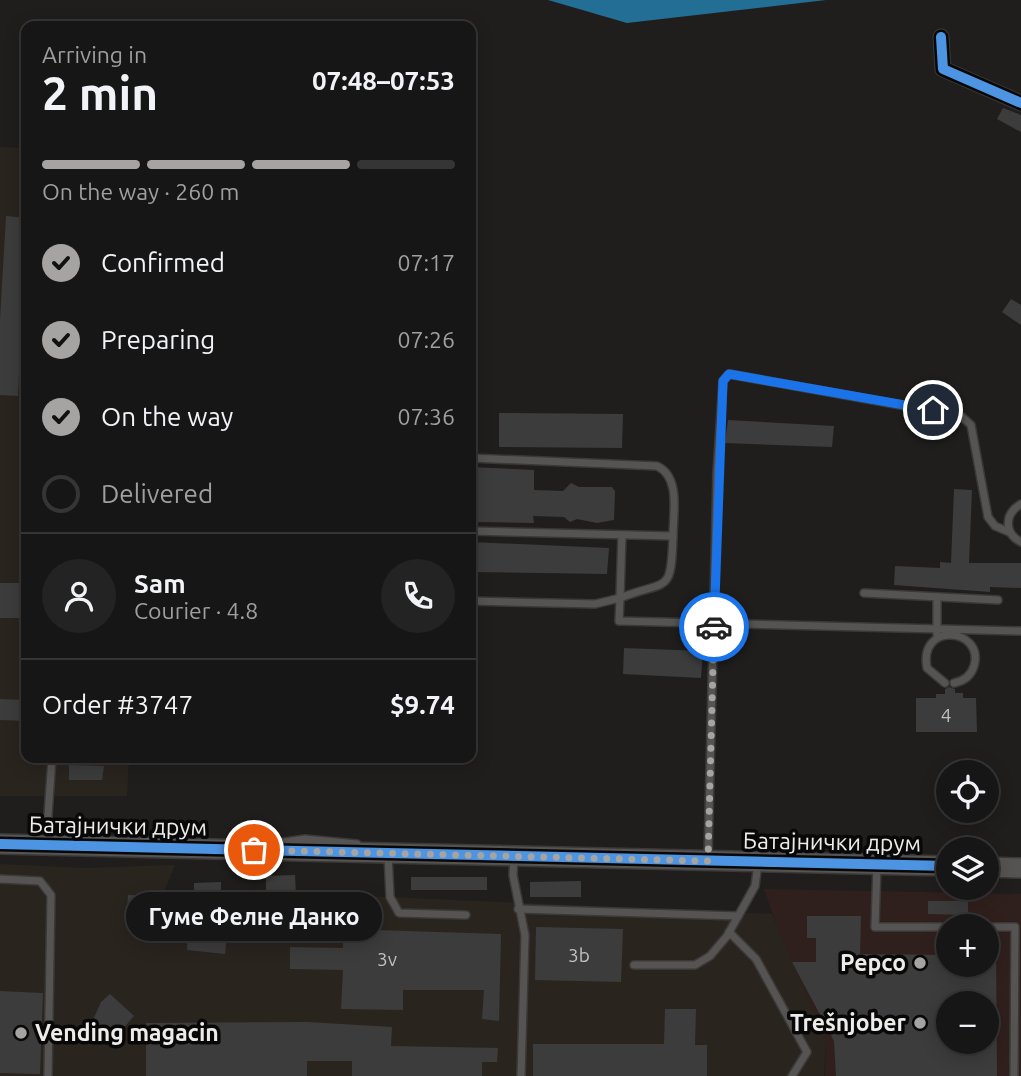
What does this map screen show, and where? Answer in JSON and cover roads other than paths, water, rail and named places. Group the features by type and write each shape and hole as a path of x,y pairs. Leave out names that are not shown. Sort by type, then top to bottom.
{"main road":[{"name":"Батајнички друм","path":"0,844 936,866"},
{"path":"999,867 1021,868"}],"street":[{"path":"941,37 943,69 1021,103"}],"lane":[{"path":"708,861 718,460 723,381 729,374 961,416 971,425 988,517 995,526 1009,532 1021,542"},
{"path":"476,458 657,466 665,470 671,481 673,536 672,568 668,581 659,588 596,604 476,601"},
{"path":"1009,532 1011,513 1021,504"},
{"path":"476,531 673,536"},
{"path":"622,535 619,621 960,636 972,646 975,654 973,670 962,681 954,683"},
{"path":"864,593 998,600"},
{"path":"937,597 938,634 930,645 926,660 932,676 945,684"},
{"path":"938,634 1021,631"},
{"path":"46,845 52,763"},
{"path":"386,854 390,897 399,913 466,915"},
{"path":"514,857 513,875 525,935 521,1076"},
{"path":"634,965 695,965 710,956 729,932 755,886 758,862"},
{"path":"877,864 876,927 936,927"},
{"path":"0,879 40,881 51,895 48,1076"},
{"path":"518,909 738,916"},
{"path":"999,926 1015,927 1014,1076"},
{"path":"729,932 756,958 807,1052 792,1076"}],"water":[{"path":"548,0 826,0 627,23"}],"place":[{"name":"Гуме Фелне Данко","path":"254,850"},
{"name":"Pepco","path":"920,963"},
{"name":"Trešnjober","path":"920,1023"},
{"name":"Vending magacin","path":"21,1033"}]}
